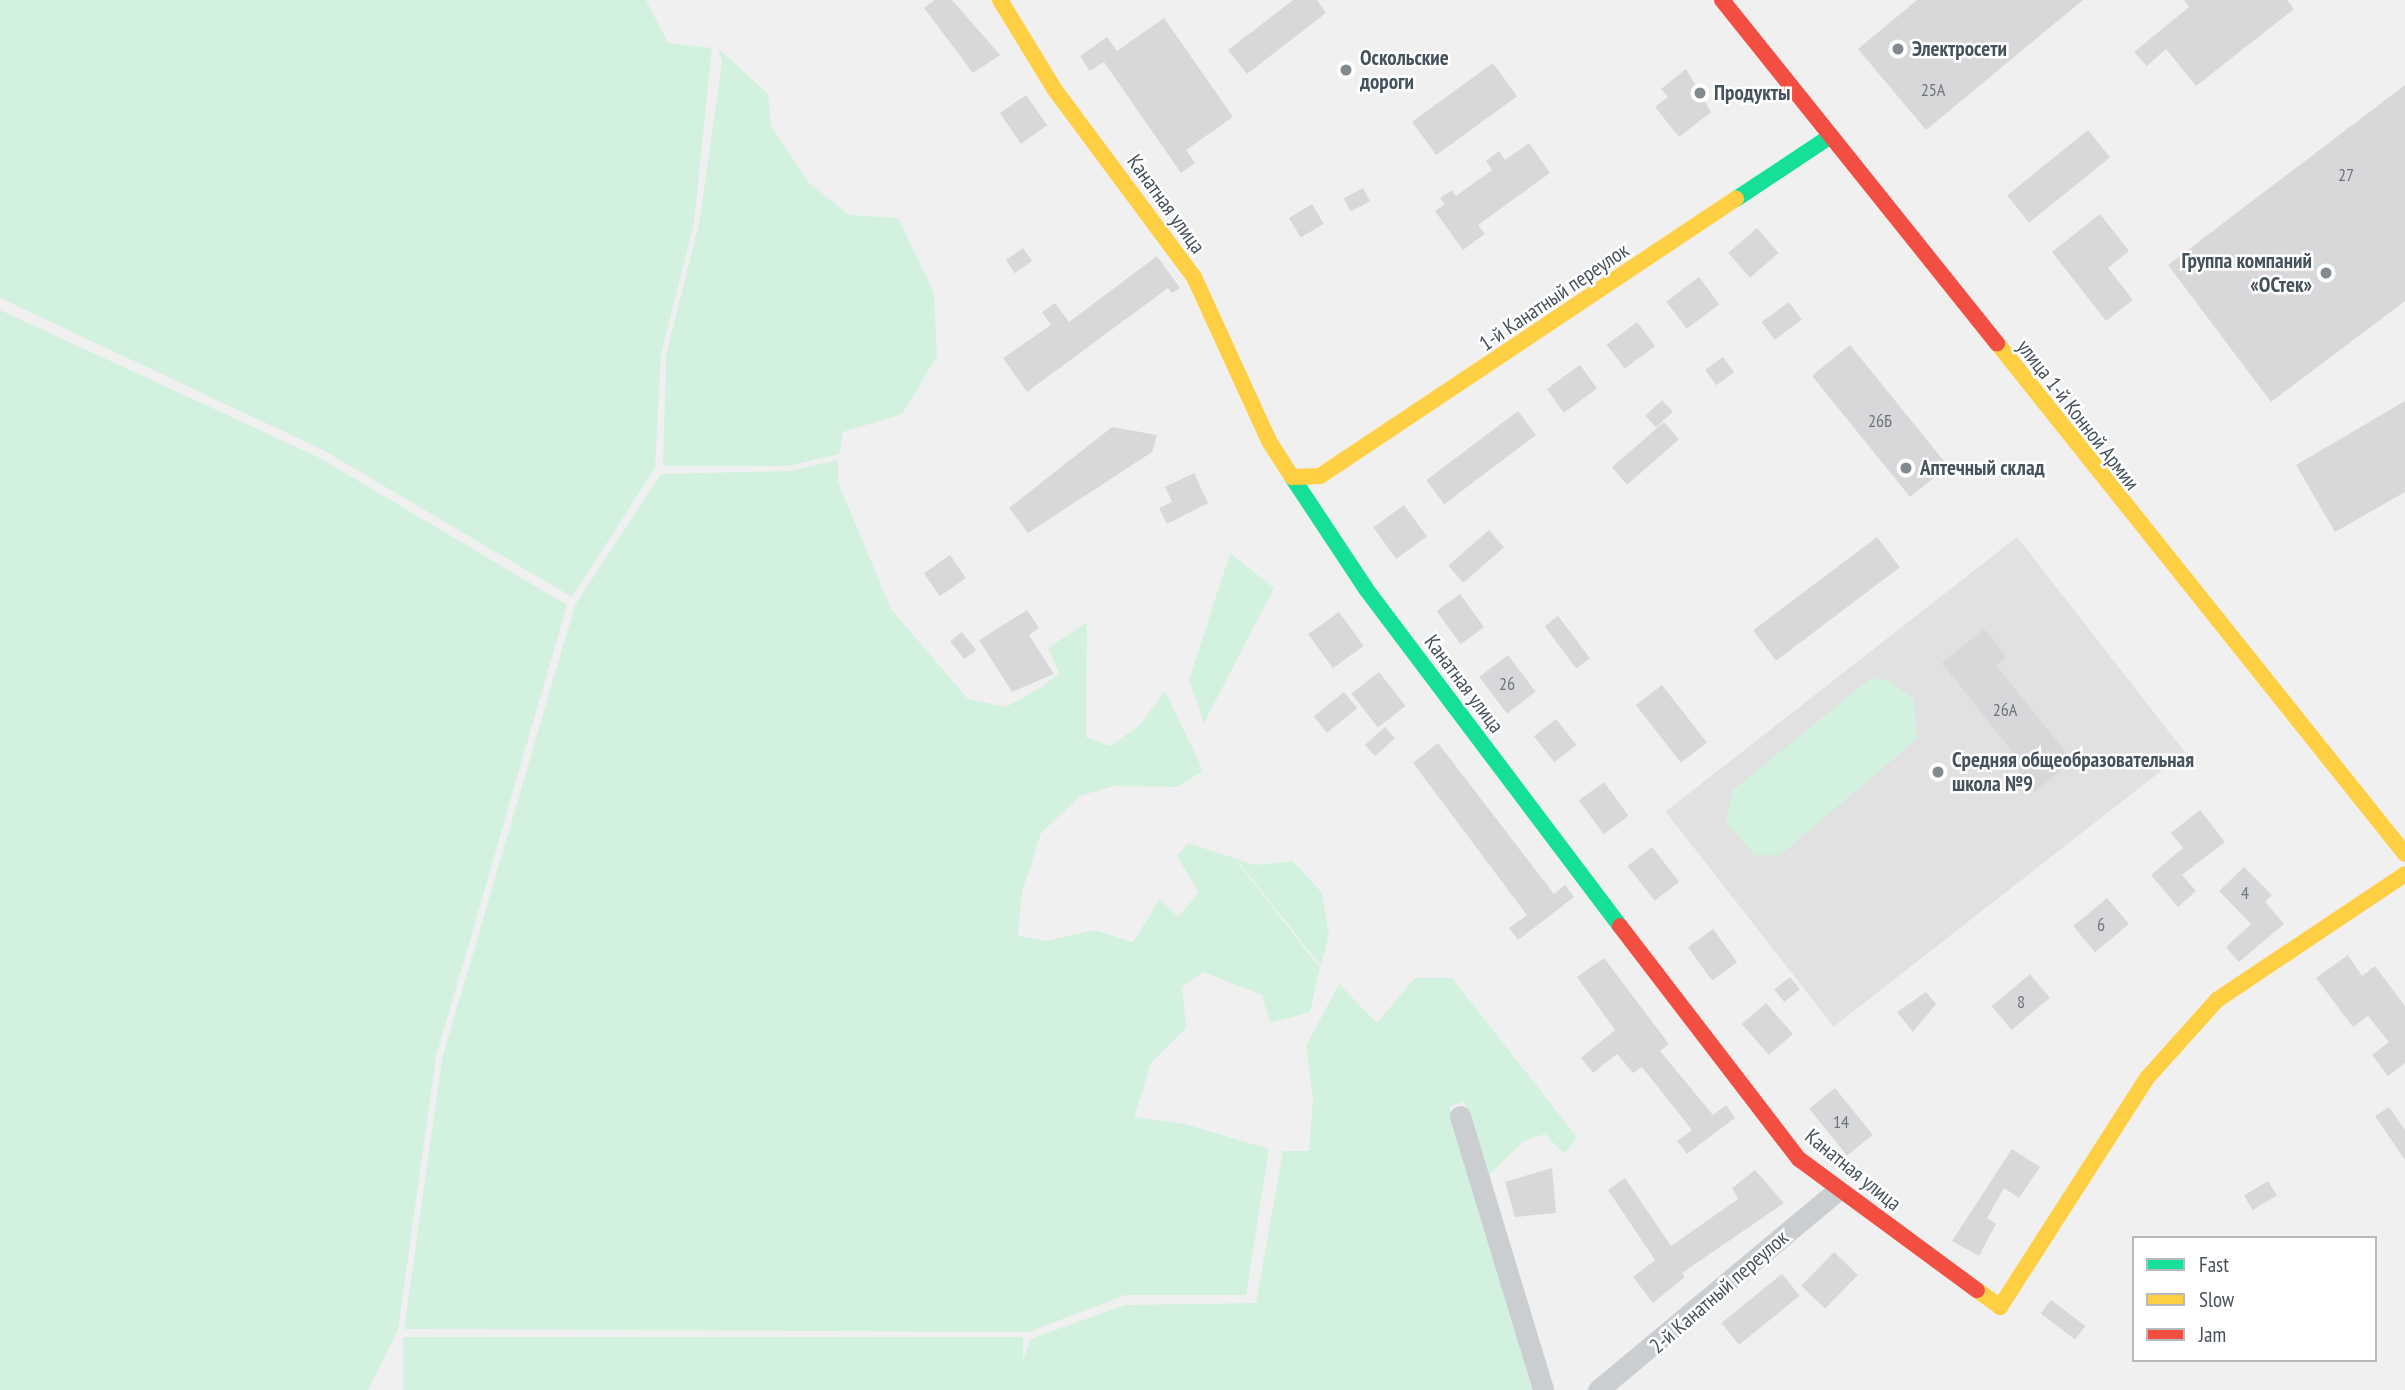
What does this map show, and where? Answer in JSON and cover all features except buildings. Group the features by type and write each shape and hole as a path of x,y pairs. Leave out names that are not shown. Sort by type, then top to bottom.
{"street":[{"name":"Канатная улица","path":"1000,0 1055,90 1194,277 1269,441 1366,589 1725,1065 1799,1159 2000,1307 2147,1078 2181,1038 2217,1000 2280,953 2405,874"},
{"name":"улица 1-й Конной Армии","path":"1722,0 2405,854"},
{"name":"1-й Канатный переулок","path":"1294,477 1320,476 1831,136"},
{"path":"1460,1116 1543,1390"},
{"name":"2-й Канатный переулок","path":"1598,1390 1838,1190"}],"shaded area":[{"name":"Средняя общеобразовательная школа №9","path":"2017,537 2185,752 1834,1027 1666,812"}],"green space":[{"path":"0,0 646,0 668,43 712,48 694,223 661,354 655,468 572,597 323,450 0,298"},
{"path":"718,48 768,94 771,126 809,183 849,215 898,218 934,292 937,356 902,414 843,432 839,454 788,466 663,466 666,356 699,224 722,62"},
{"path":"0,310 318,457 567,605 436,1057 398,1330 368,1390 0,1390"},
{"path":"838,460 838,482 891,609 968,699 1006,707 1042,687 1059,673 1048,648 1087,622 1086,737 1110,746 1140,725 1165,691 1200,764 1202,772 1176,787 1114,786 1080,796 1041,833 1022,892 1018,936 1046,941 1094,930 1133,942 1160,899 1178,917 1199,893 1177,856 1188,843 1234,858 1320,968 1310,1012 1270,1023 1262,995 1203,972 1182,987 1186,1028 1151,1063 1134,1117 1185,1124 1269,1149 1246,1295 1126,1295 1028,1332 404,1329 442,1059 575,605 661,474 790,471"},
{"path":"1230,553 1274,588 1204,723 1189,680"},
{"path":"1871,678 1890,681 1914,700 1917,739 1780,855 1755,855 1726,823 1733,790"},
{"path":"1236,859 1255,865 1293,861 1322,893 1329,935 1321,966"},
{"path":"1415,978 1452,978 1577,1137 1564,1154 1545,1134 1524,1141 1489,1175 1464,1101 1449,1107 1532,1390 1014,1390 1030,1339 1125,1305 1256,1303 1283,1151 1309,1151 1313,1098 1306,1046 1339,984 1377,1023"},
{"path":"403,1337 1023,1337 1023,1390 403,1390"}],"traffic: fast":[{"path":"1736,199 1831,136"},
{"path":"1292,477 1366,589 1620,926"}],"traffic: slow":[{"path":"1000,0 1055,90 1194,277 1269,441 1292,477"},
{"path":"1294,477 1320,476 1736,199"},
{"path":"1997,343 2405,854"},
{"path":"1977,1290 2000,1307 2147,1078 2217,1000 2405,874"}],"traffic: jam":[{"path":"1722,0 1997,343"},
{"path":"1620,926 1799,1159 1977,1290"}],"place":[{"name":"Электросети","path":"1898,49"},
{"name":"Оскольские дороги","path":"1346,70"},
{"name":"Продукты","path":"1700,93"},
{"name":"Группа компаний «ОСтек»","path":"2326,273"},
{"name":"Аптечный склад","path":"1906,468"},
{"name":"Средняя общеобразовательная школа №9","path":"1938,772"}]}
